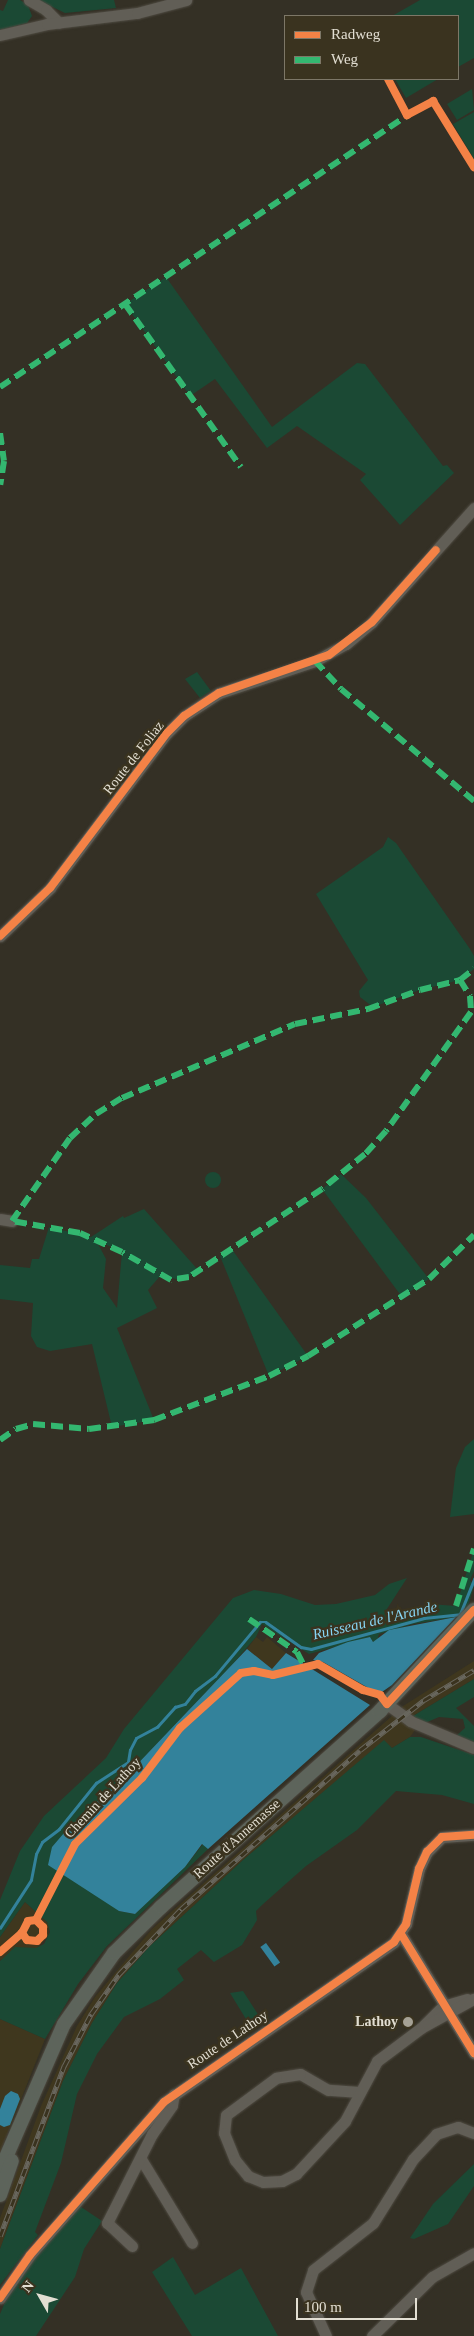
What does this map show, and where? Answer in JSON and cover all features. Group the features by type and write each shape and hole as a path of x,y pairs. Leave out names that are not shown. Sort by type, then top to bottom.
{"main road":[{"name":"Route d'Annemasse","path":"0,2171 64,2024 114,1953 161,1907 388,1704 474,1610"},
{"name":"Route d'Annemasse","path":"0,2195 33,2093"}],"street":[{"path":"28,0 58,23"},
{"path":"0,35 37,26 137,13 186,0"},
{"path":"37,26 39,7"},
{"name":"Route de Foliaz","path":"0,936 50,888 167,733 184,716 219,693 315,661 346,644 372,622 474,508"},
{"path":"388,1704 410,1721 474,1748"},
{"path":"474,1835 457,1834 442,1837 427,1852 419,1868 402,1934 446,2010 474,2053"},
{"name":"Route de Lathoy","path":"0,2298 43,2239 174,2094 402,1934"},
{"path":"360,2092 332,2092 300,2074 276,2078 226,2115 224,2133 235,2160 248,2176 263,2182 276,2182 292,2176 341,2125 360,2092 377,2061 446,2010 473,1999"},
{"path":"132,2246 107,2223 172,2105 174,2094"},
{"path":"326,2336 306,2292 313,2270 377,2218 413,2159 436,2134 458,2127 474,2133"},
{"path":"141,2159 192,2243"},
{"path":"372,2336 426,2282 474,2253"}],"shaded area":[{"path":"256,1637 263,1642 267,1637 286,1653 272,1669 247,1649"},
{"path":"474,1661 474,1679 413,1716 400,1708"},
{"path":"393,1715 415,1730 410,1737 392,1748 384,1741 243,1860 150,1946 117,1983 92,2023 63,2081 0,2249 0,2218 41,2106 77,2026 95,1997 152,1929"},
{"path":"25,1902 49,1924 48,1936 37,1948 0,1960 0,1937"},
{"path":"0,2019 45,2039 0,2152"}],"green space":[{"path":"8,0 20,0 28,5 32,16 27,23 0,30 0,10 3,11"},
{"path":"38,0 114,0 116,8 65,13"},
{"path":"420,0 474,0 474,58 459,66 459,15 394,15"},
{"path":"396,80 436,80 406,98"},
{"path":"472,89 474,110 457,120 447,104"},
{"path":"474,112 474,159 453,124"},
{"path":"166,277 272,427 357,363 365,364 443,466 447,465 454,473 400,525 360,480 366,474 297,426 267,448 215,379 190,396 125,304"},
{"path":"197,672 211,691 200,698 185,679"},
{"path":"388,837 396,843 470,949 474,956 474,969 460,980 420,990 373,1007 360,997 359,991 368,980 316,894 383,847"},
{"path":"213,1172 219,1174 221,1180 219,1186 213,1188 207,1186 205,1180 207,1174"},
{"path":"341,1174 366,1198 429,1279 402,1297 322,1189"},
{"path":"144,1209 199,1271 180,1280 161,1275 148,1290 157,1308 117,1328 154,1420 112,1427 92,1344 50,1351 37,1347 31,1336 33,1303 0,1299 0,1265 30,1268 32,1259 39,1259 49,1227 91,1237 123,1216 124,1218","holes":["96,1240 122,1252 117,1308 103,1288 106,1259"]},
{"path":"231,1248 308,1356 269,1376 220,1256"},
{"path":"474,1439 474,1514 450,1517 456,1468 465,1447"},
{"path":"474,1549 474,1571 470,1580 474,1586 468,1606 456,1617 413,1624 379,1634 377,1641 373,1642 370,1637 309,1654 262,1624 256,1637 231,1666 127,1775 52,1847 119,1911 135,1914 185,1867 203,1844 208,1849 107,1946 78,1984 45,2039 0,2019 0,1961 15,1947 36,1948 44,1944 50,1932 47,1922 25,1902 0,1937 0,1900 20,1851 44,1816 106,1758 124,1729 233,1598 254,1590 281,1594 315,1605 336,1604 375,1595 389,1584 407,1578 385,1612 388,1623 430,1604 456,1606"},
{"path":"474,1679 474,1697 456,1708 474,1726 474,1742 456,1736 465,1728 463,1719 439,1717 425,1723 413,1716"},
{"path":"410,1737 421,1737 474,1755 474,1804 442,1795 396,1791 357,1830 306,1866 256,1911 257,1920 242,1945 214,1962 201,1950 177,1969 184,1980 160,1999 124,2017 97,2054 77,2094 61,2163 35,2232 38,2235 0,2285 0,2249 63,2081 92,2023 117,1983 150,1946 243,1860 384,1740 392,1748"},
{"path":"243,1991 259,2016 266,2013 269,2018 252,2029 230,1993"},
{"path":"474,2164 474,2186 448,2224 414,2239 410,2238 433,2204"},
{"path":"78,2205 102,2221 84,2249 75,2277 36,2336 0,2336 0,2314 11,2288"},
{"path":"173,2257 195,2295 241,2268 278,2336 192,2336 152,2272"}],"water":[{"path":"456,1617 392,1685 379,1694 323,1662 313,1660 319,1653 348,1642 370,1637 373,1642 389,1630"},
{"path":"247,1649 272,1669 286,1653 370,1705 208,1849 202,1844 185,1867 135,1914 119,1911 48,1865 52,1847 70,1826 127,1775"},
{"path":"266,1943 280,1962 274,1967 260,1947"},
{"path":"11,2091 18,2094 20,2099 10,2125 4,2127 0,2125 0,2109 5,2096"}],"waterway":[{"name":"Ruisseau de l'Arande","path":"0,1928 31,1880 36,1854 42,1842 59,1829 96,1783 128,1762 130,1750 136,1738 157,1727 175,1707 185,1704 195,1691 215,1676 260,1622 266,1622 301,1647 311,1649 424,1618 460,1614 474,1579"}],"railway":[{"path":"0,2236 64,2066 91,2014 119,1974 181,1909 360,1750 424,1700 474,1670"}],"marked path":[{"path":"0,387 410,114"},
{"path":"125,304 241,467"},
{"path":"0,433 4,461 0,485"},
{"path":"315,661 341,689 474,801"},
{"path":"460,980 470,996 471,1012 386,1131 365,1154 322,1189 189,1277 171,1280 122,1252 80,1233 12,1221 70,1138 96,1114 122,1098 295,1024 368,1009 420,990 460,980 474,969"},
{"path":"0,1440 16,1429 33,1424 89,1429 154,1420 269,1376 308,1356 429,1279 474,1235"},
{"path":"456,1606 474,1549"},
{"path":"249,1619 297,1652 304,1666"}],"cycle path":[{"path":"389,80 407,115 433,101 474,167"},
{"path":"0,936 50,888 167,733 184,716 219,693 329,655 372,622 436,550"},
{"name":"Chemin de Lathoy","path":"36,1920 75,1844 142,1778 180,1728 241,1673 254,1671 273,1675 318,1664 363,1690 380,1695 387,1704 474,1610"},
{"path":"0,2298 30,2255 164,2102 394,1942 406,1924 419,1869 427,1852 442,1837 474,1835"},
{"path":"0,1952 22,1933 28,1921 36,1920 43,1927 43,1935 37,1941 27,1940 22,1933"},
{"path":"401,1934 474,2053"}],"place":[{"name":"Lathoy","path":"408,2022"}]}
